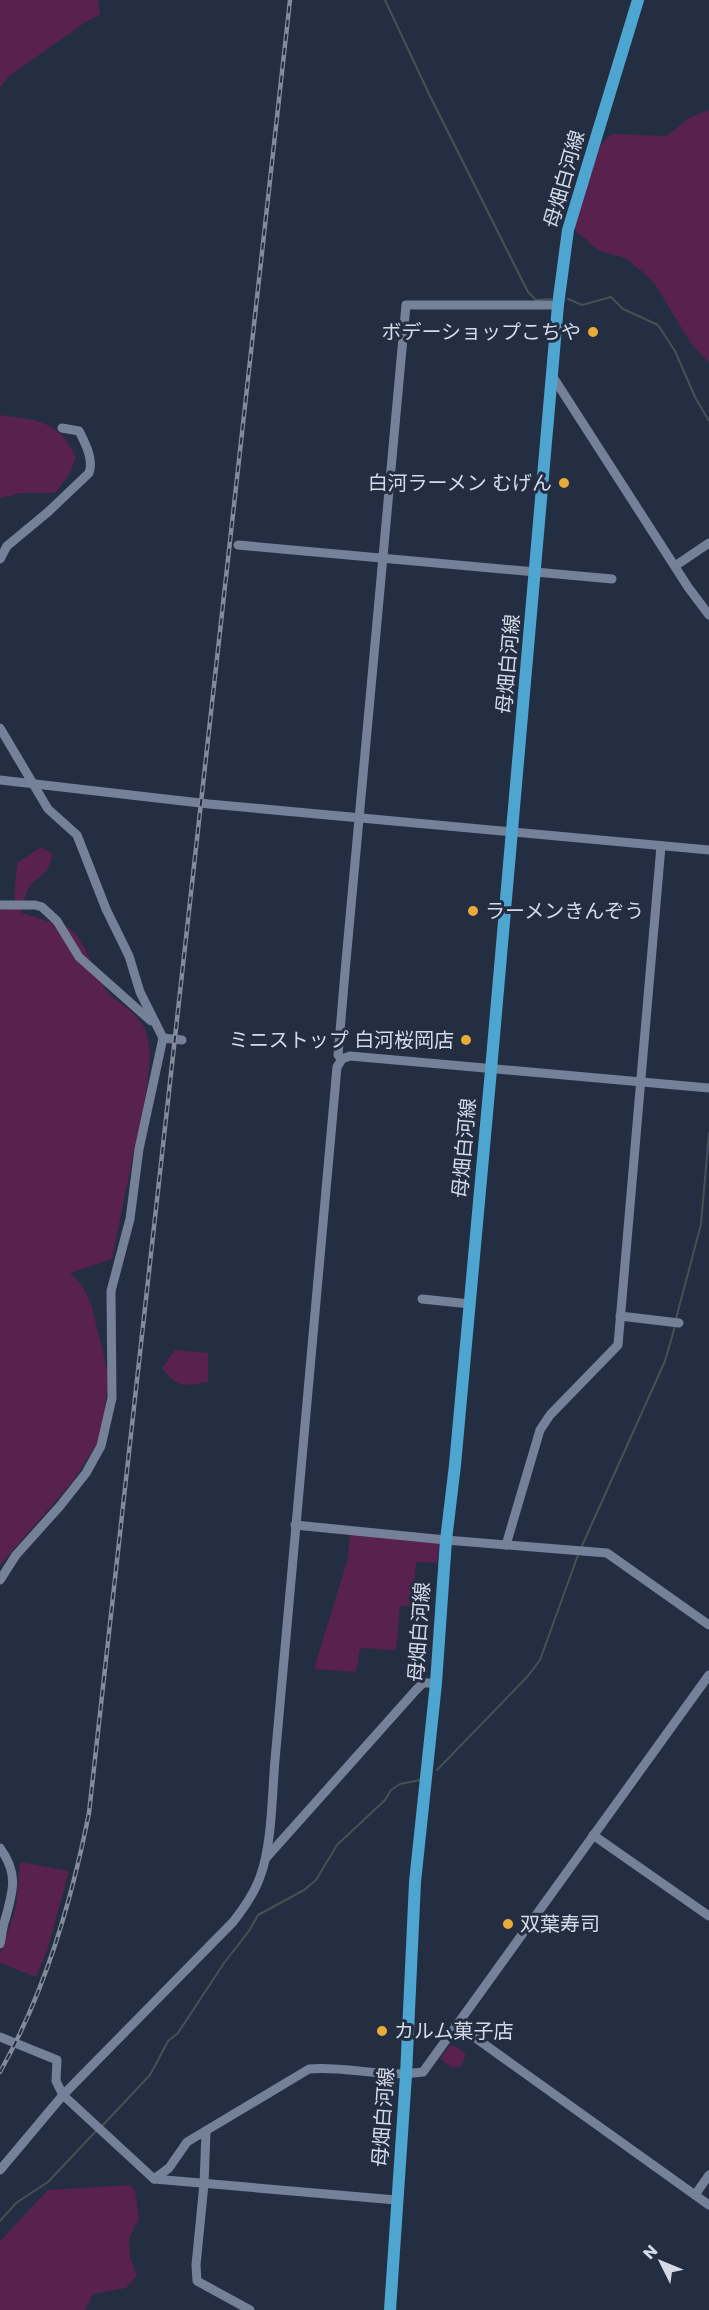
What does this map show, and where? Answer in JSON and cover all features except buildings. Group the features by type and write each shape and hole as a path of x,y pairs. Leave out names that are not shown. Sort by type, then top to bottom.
{"main road":[{"name":"母畑白河線","path":"390,2310 406,2075 415,1882 436,1683 446,1540 455,1465 513,831 558,305 568,230 638,0"}],"street":[{"path":"342,1059 338,1055 406,305 558,305"},
{"path":"553,377 709,615"},
{"path":"0,559 7,546 48,512 89,473 91,468 89,454 79,431 62,428"},
{"path":"675,566 709,543"},
{"path":"238,545 612,579"},
{"path":"0,728 48,809 77,835 106,909 129,956 140,992 163,1038 139,1149 130,1219 111,1291 111,1398 102,1446 86,1473 16,1555 0,1580"},
{"path":"0,780 36,786 209,804 709,850"},
{"path":"506,1545 540,1430 550,1415 616,1349 661,846"},
{"path":"0,905 42,907 57,921 79,957 155,1025"},
{"path":"163,1038 182,1040"},
{"path":"0,2170 63,2095 233,1922 248,1903 260,1878 266,1858 337,1067 342,1059 350,1056 709,1088"},
{"path":"423,1299 470,1304"},
{"path":"620,1316 679,1323"},
{"path":"295,1525 607,1553 709,1624"},
{"path":"154,2180 168,2168 187,2142 309,2069 329,2067 406,2075 423,2072 709,1675"},
{"path":"266,1858 416,1690 423,1683 436,1683"},
{"path":"593,1835 709,1916"},
{"path":"0,1848 14,1875 11,1900 0,1944"},
{"path":"456,2024 709,2205"},
{"path":"0,2037 57,2060 56,2081 63,2095 154,2180 396,2200"},
{"path":"206,2131 204,2184 196,2265 197,2281 250,2310"},
{"path":"695,2195 709,2175"}],"shaded area":[{"path":"0,0 98,0 100,14 8,77 0,88"},
{"path":"709,110 709,363 690,342 655,284 625,258 600,251 589,243 577,233 573,220 575,206 601,144 612,134 667,136 689,118"},
{"path":"0,415 25,418 46,424 70,445 76,458 68,476 55,493 21,493 0,498"},
{"path":"41,847 52,854 51,861 46,870 28,889 22,913 69,928 75,934 106,990 141,1022 148,1041 149,1057 143,1109 112,1259 70,1273 82,1285 91,1304 109,1377 101,1437 73,1481 0,1565 0,910 14,909 18,862"},
{"path":"175,1350 208,1353 208,1382 187,1385 173,1380 162,1368"},
{"path":"350,1532 440,1542 437,1563 416,1562 412,1606 400,1606 396,1650 360,1648 356,1672 314,1669 348,1558"},
{"path":"20,1862 69,1871 47,1951 36,1977 0,1963 0,1955 16,1908"},
{"path":"450,2045 466,2054 461,2067 451,2067 440,2059"},
{"path":"130,2185 135,2191 139,2218 129,2239 130,2257 137,2275 126,2288 93,2294 85,2310 0,2310 0,2241 48,2190"}],"waterway":[{"path":"385,0 430,96 528,292 536,300 551,299"},
{"path":"568,299 582,305 611,297 623,309 658,325 675,351 695,397 709,421"},
{"path":"676,1319 701,1224 709,1133"},
{"path":"581,1548 665,1361 675,1326"},
{"path":"437,1770 527,1677 540,1660 578,1555"},
{"path":"102,2126 150,2075 168,2041 178,2033 258,1915 304,1890 316,1880 337,1845 385,1800 391,1790 400,1784 420,1780"},
{"path":"0,2221 16,2203 48,2182 96,2131"}],"railway":[{"path":"0,2072 30,2010 55,1946 74,1880 89,1813 290,0"}],"place":[{"name":"ボデーショップこちや","path":"593,332"},
{"name":"白河ラーメン むげん","path":"564,483"},
{"name":"ラーメンきんぞう","path":"473,911"},
{"name":"ミニストップ 白河桜岡店","path":"466,1040"},
{"name":"双葉寿司","path":"508,1924"},
{"name":"カルム菓子店","path":"382,2031"}]}
